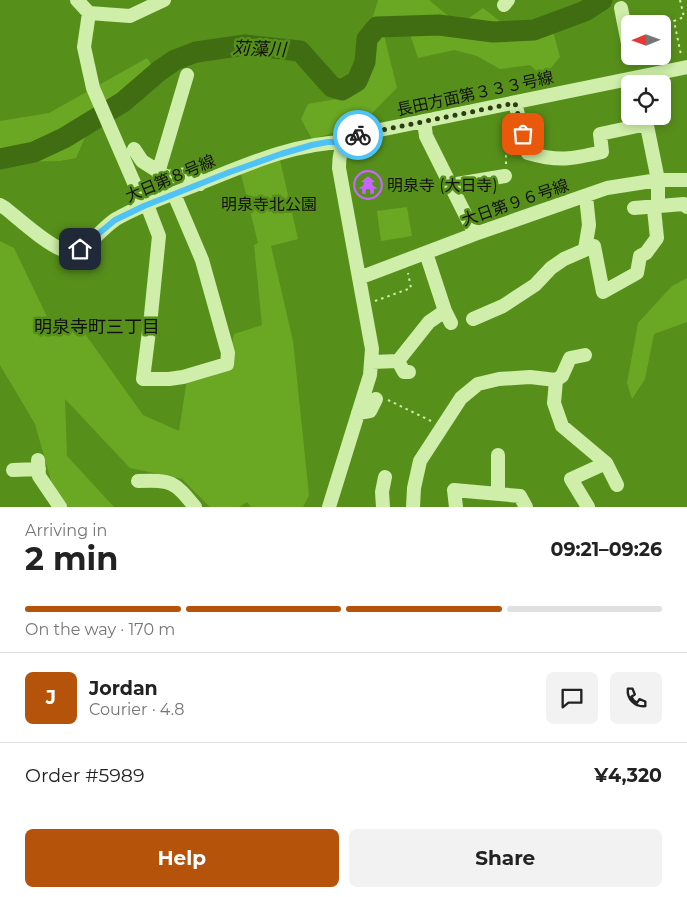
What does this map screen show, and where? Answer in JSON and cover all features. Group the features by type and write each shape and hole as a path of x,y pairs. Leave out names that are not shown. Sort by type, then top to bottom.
{"street":[{"path":"77,0 89,13 130,16 164,0"},
{"path":"621,8 622,15"},
{"path":"89,13 84,47 93,88 144,206 150,210 158,236 143,379 183,378 227,364 228,353 202,260 174,194"},
{"name":"長田方面第３３３号線","path":"652,75 684,63"},
{"path":"158,173 187,75"},
{"name":"長田方面第３３３号線","path":"345,142 360,135 621,83"},
{"path":"515,103 527,151 546,158 570,159 602,152 600,134 630,125"},
{"path":"424,122 426,136 475,234"},
{"path":"473,319 503,306 535,285 551,268 564,259 594,246 603,292 637,272 640,256 646,253 657,238 654,209 658,205 658,180 647,125"},
{"name":"大日第８号線","path":"0,205 52,246 66,251 80,249 115,220 144,206 281,154 328,142 345,142"},
{"path":"329,507 370,375 372,362 372,349 339,168 339,154 345,142"},
{"path":"134,149 142,161 158,173 166,177 194,173 200,184"},
{"path":"451,186 505,176"},
{"name":"大日第９６号線","path":"359,278 475,234 607,188 658,180 687,180"},
{"path":"585,249 589,225 586,196"},
{"path":"634,208 684,204 687,207"},
{"path":"372,362 398,361 429,322 448,317 426,252"},
{"path":"414,507 414,488 420,461 439,425 461,398 478,384 498,379 530,377 556,380 562,376 570,358 585,355"},
{"path":"398,361 404,372 409,372"},
{"path":"556,380 554,403 562,426 606,463 617,485"},
{"path":"358,413 370,411 376,399"},
{"path":"498,455 498,494"},
{"path":"588,507 571,479 606,463"},
{"path":"13,470 38,465 39,476 60,507"},
{"path":"383,507 382,492 386,477"},
{"path":"138,481 165,480 182,490 195,507"},
{"path":"456,507 454,490 520,496 526,507"}],"path":[{"path":"680,0 684,17 674,21 684,63"},
{"path":"505,176 507,172 506,156 527,151"},
{"path":"371,302 411,288 407,270"},
{"path":"376,399 387,400 439,425"}],"green space":[{"path":"378,0 429,0 459,25 483,8 507,27 514,30 530,33 552,28 560,57 543,77 530,65 500,69 477,56 454,50 418,58 408,28 384,35 397,88 360,125 312,139 301,119 308,104 342,98 365,70 368,33"},
{"path":"147,58 156,72 90,126 76,158 60,161 0,162 0,121 49,113"},
{"name":"明泉寺北公園","path":"280,160 298,239 271,246 293,341 309,495 303,507 251,507 247,502 239,507 210,507 182,479 130,468 65,399 67,456 114,507 64,507 56,498 35,424 0,365 0,241 14,248 52,327 78,324 143,415 179,431 187,379 227,366 234,334 262,325 254,245 258,243 240,170"},
{"path":"407,207 412,236 381,241 377,211"},
{"path":"687,278 687,322 654,334 645,379 632,399 627,383 638,323 672,286"}],"waterway":[{"name":"苅藻川","path":"0,159 34,152 64,138 123,102 175,60 196,52 245,45 300,51 332,87 342,90 357,81 365,62 367,39 377,27 439,25 493,32 534,30 585,11 602,0"}],"way so far":[{"path":"358,135 515,103 523,134"}],"place":[{"name":"明泉寺 (大日寺)","path":"368,185"}],"district":[{"name":"明泉寺町三丁目","path":"97,327"}],"route":[{"path":"80,249 115,220 144,206 281,154 328,142 345,142 358,135"}]}
